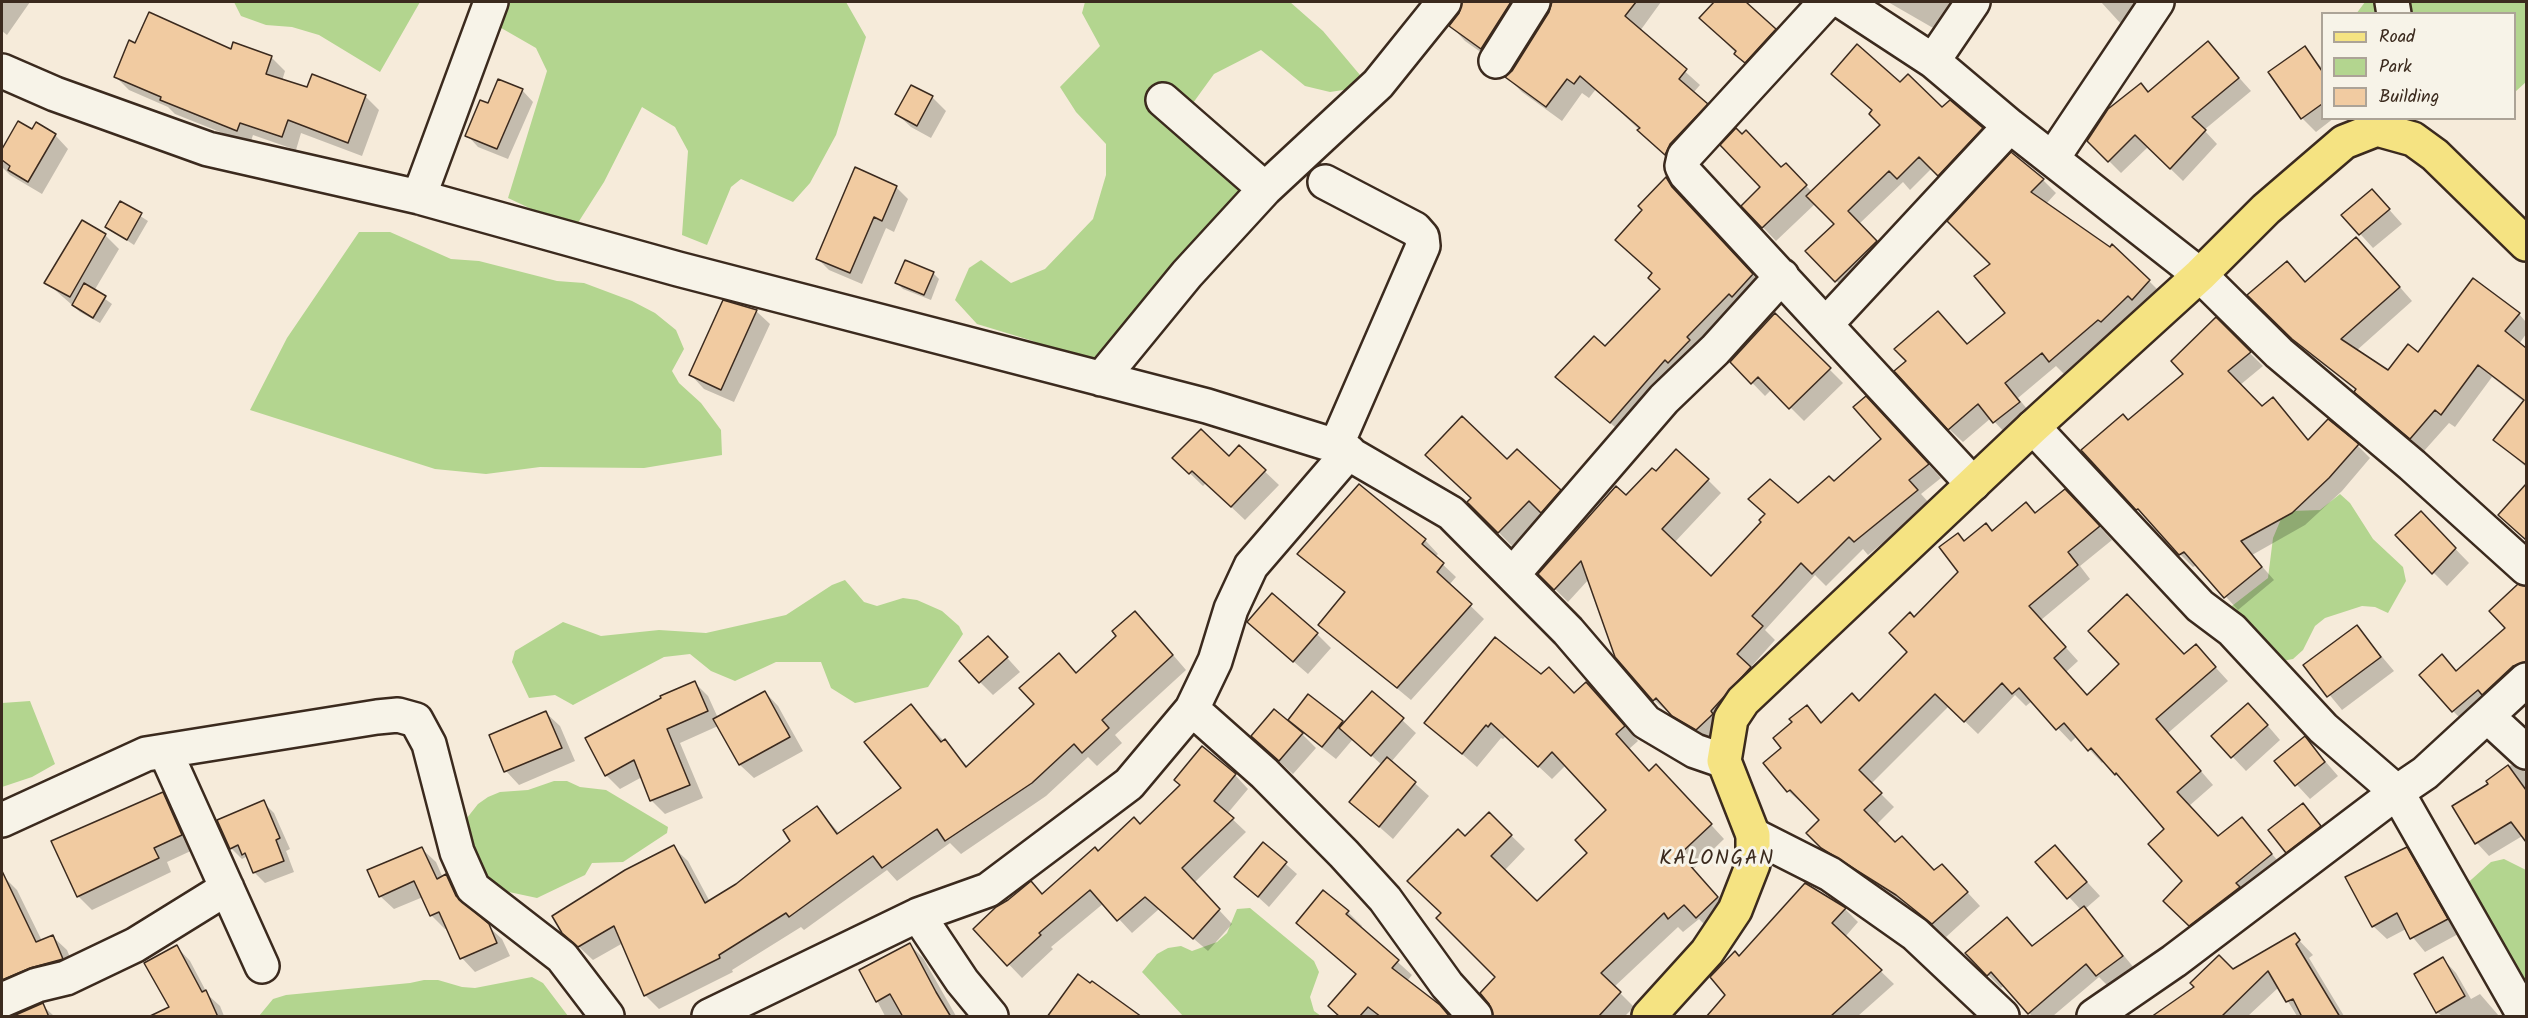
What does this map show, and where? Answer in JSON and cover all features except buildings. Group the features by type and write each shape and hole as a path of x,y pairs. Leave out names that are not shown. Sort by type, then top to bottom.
{"main road":[{"path":"1649,1017 1707,952 1735,910 1753,864 1753,835 1724,761 1731,719 1743,701 1973,483 2199,275 2266,209 2344,142 2378,124 2413,139 2435,155 2526,244"}],"street":[{"path":"419,197 491,2"},
{"path":"1496,61 1533,2"},
{"path":"1826,2 1684,158 1682,166 1686,174 1827,323 1973,483"},
{"path":"1843,2 1933,61 2010,126 2199,275 2279,352 2412,465 2526,568"},
{"path":"1933,61 1972,2"},
{"path":"2052,159 2157,2"},
{"path":"1101,379 1187,274 1265,189 1378,84 1441,3"},
{"path":"2,71 56,94 207,149 419,197 678,269 1207,406 1342,449 1451,513 1568,631 1646,722 1695,751 1724,761"},
{"path":"1162,100 1265,189"},
{"path":"1827,323 2010,126"},
{"path":"709,1017 918,915 988,890 1129,784 1192,709 1215,662 1231,609 1251,566 1342,449 1423,246 1422,237 1415,230 1325,182"},
{"path":"1513,574 1664,399 1715,350 1782,276"},
{"path":"2033,427 2200,606 2232,630 2323,728 2397,792 2524,1015"},
{"path":"2094,1017 2174,961 2425,773 2526,680"},
{"path":"1192,709 1264,773 1344,854 1385,899 1447,985 1475,1017"},
{"path":"2,820 146,754 377,717 398,715 416,720 429,744 457,852 473,888 562,957 607,1017"},
{"path":"2487,716 2526,752"},
{"path":"165,751 262,966"},
{"path":"1753,835 1830,874 1915,934 2002,1017"},
{"path":"2,1000 37,985 66,978 135,945 227,888"},
{"path":"918,915 962,981 991,1017"}],"green space":[{"path":"234,2 420,2 380,72 319,35 292,27 266,25 241,16"},
{"path":"506,2 846,2 866,37 836,135 810,183 793,202 741,179 731,187 707,245 682,235 688,151 675,127 642,107 604,182 574,229 508,198 547,71 536,48 496,25"},
{"path":"1085,2 1290,2 1323,31 1360,75 1356,88 1330,92 1305,86 1261,50 1214,74 1180,121 1243,191 1205,228 1118,343 1090,371 1033,341 977,324 955,300 969,268 981,260 1011,283 1045,269 1093,219 1106,175 1106,144 1076,112 1060,87 1100,46 1082,13"},
{"path":"2365,2 2526,2 2526,82 2516,91 2516,12 2358,12"},
{"path":"359,232 390,232 451,259 479,261 557,281 584,283 632,301 655,313 676,330 684,349 672,371 679,383 701,403 721,430 722,455 644,468 540,467 486,474 435,469 250,410 287,338"},
{"path":"2340,494 2350,503 2373,539 2403,567 2406,581 2388,613 2375,607 2362,606 2325,618 2315,626 2303,650 2293,659 2277,662 2228,609 2268,578 2273,538 2281,519 2292,511 2320,510"},
{"path":"845,580 864,602 877,606 903,598 917,600 942,611 959,626 963,634 928,687 855,703 831,688 821,662 776,662 735,681 711,671 690,654 664,657 573,705 555,695 529,698 512,662 515,651 563,622 601,636 659,630 706,633 786,615 832,585"},
{"path":"30,701 55,764 32,777 2,787 2,703"},
{"path":"554,781 567,781 580,787 606,790 668,827 667,833 623,862 592,863 585,875 537,898 509,892 485,876 463,823 478,804 488,797 500,792 528,790"},
{"path":"2504,859 2526,870 2526,997 2463,887 2491,862"},
{"path":"1250,908 1314,961 1319,972 1310,997 1314,1011 1321,1016 1183,1016 1142,972 1157,954 1168,948 1181,946 1192,951 1217,942 1227,933 1237,909"},
{"path":"532,977 543,983 568,1016 259,1016 273,999 286,995 424,980 438,980 475,988"}],"district":[{"name":"KALONGAN","path":"1717,860"}]}
